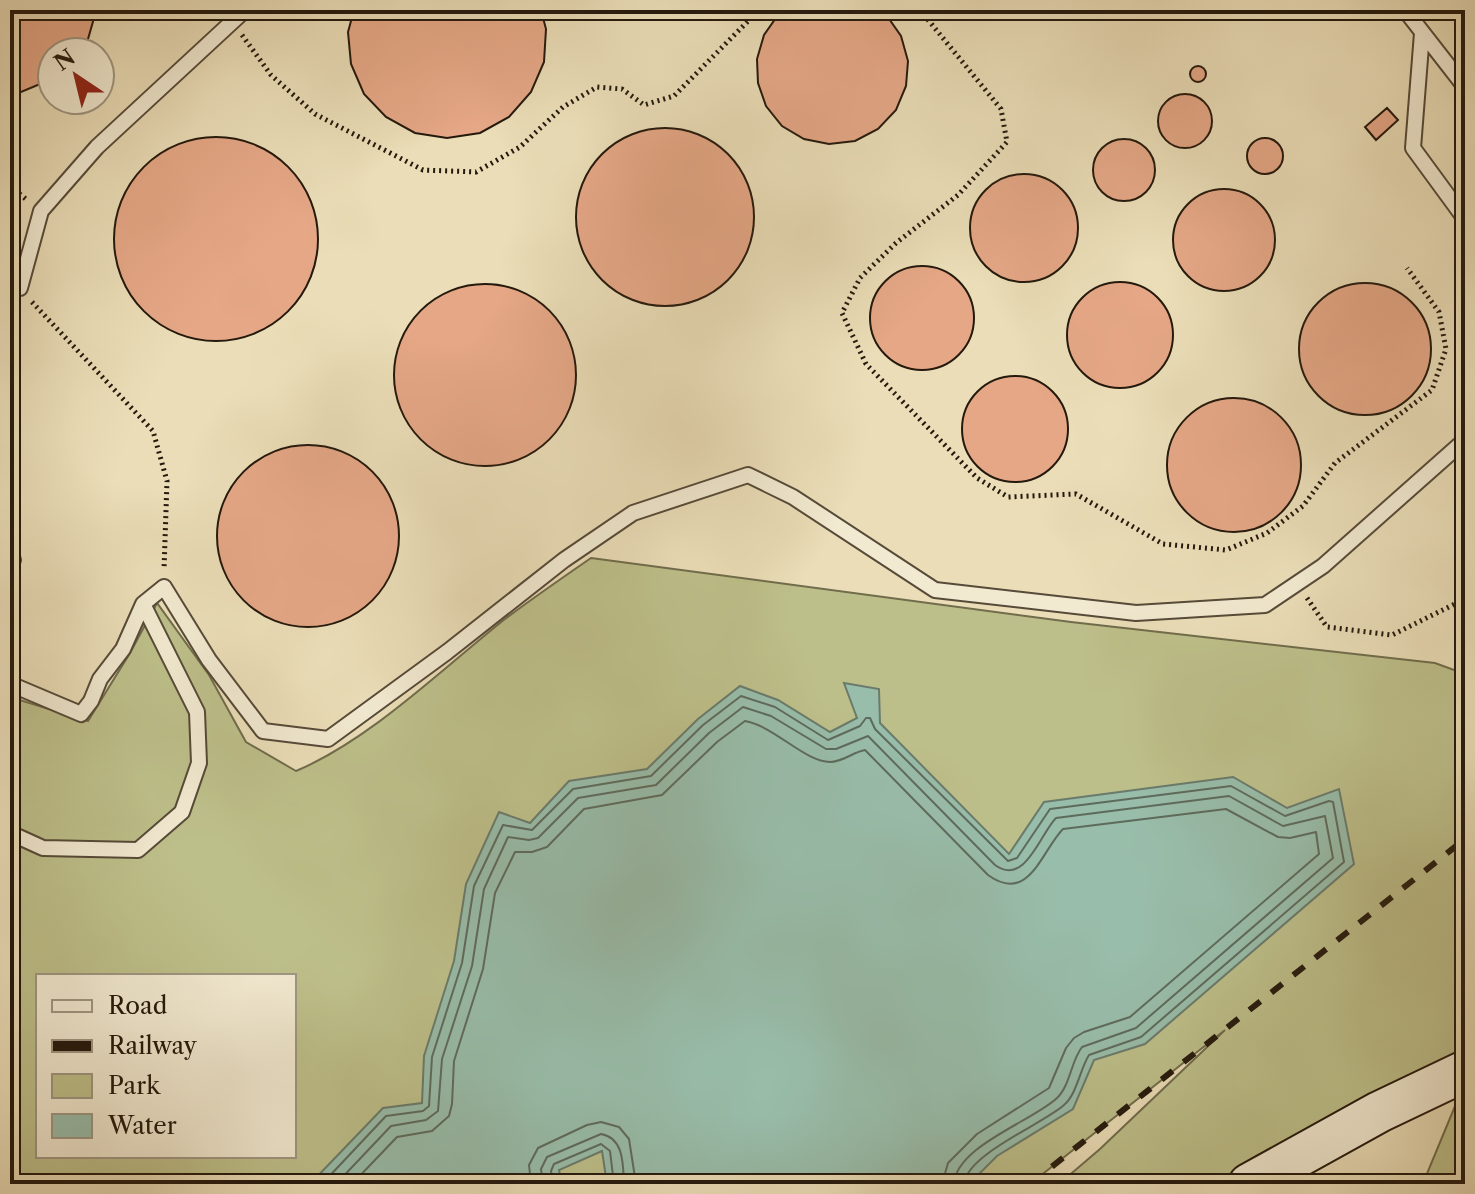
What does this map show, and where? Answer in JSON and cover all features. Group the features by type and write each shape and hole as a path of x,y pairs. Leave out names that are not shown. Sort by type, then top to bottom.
{"street":[{"path":"1249,1184 1367,1118 1465,1071"}],"lane":[{"path":"15,283 41,211 97,147 245,10"},
{"path":"1405,10 1465,87"},
{"path":"1422,33 1413,148 1465,219"},
{"path":"10,684 81,714 91,701 100,679 123,649 143,604 164,587 209,660 263,731 328,739 447,652 564,560 633,513 748,475 793,497 935,590 1136,613 1265,605 1323,566 1465,440"},
{"path":"10,833 43,848 138,850 182,812 199,763 197,712 143,604"}],"path":[{"path":"232,21 271,75 315,114 423,170 476,172 520,147 563,107 597,87 622,89 644,105 674,96 759,10"},
{"path":"920,10 1001,109 1007,142 958,195 896,243 860,278 842,313 866,364 977,478 1008,497 1076,494 1163,544 1226,550 1267,533 1303,506 1335,463 1432,390 1446,349 1439,312 1407,268"},
{"path":"15,283 153,431 167,481 164,587"},
{"path":"1297,584 1327,627 1392,635 1465,599"}],"green space":[{"path":"591,558 1071,622 1435,663 1465,674 1465,1071 1249,1184 1059,1184 1225,1030 1030,1184 10,1184 10,697 88,721 157,603 209,675 246,742 296,771 324,758 378,722 505,619"},
{"path":"1465,1082 1465,1184 1424,1184 1426,1176"}],"water":[{"path":"844,683 879,689 880,723 1009,854 1044,802 1233,777 1287,808 1339,789 1354,864 1145,1044 1094,1060 1073,1109 997,1156 969,1184 607,1184 602,1151 559,1170 562,1184 310,1184 383,1108 422,1103 424,1056 454,961 466,884 499,812 530,823 569,781 647,769 698,719 740,686 778,700 830,732 857,718"}],"building":[{"path":"10,10 96,10 89,36 36,36 36,86 21,92 10,92"},
{"path":"354,10 541,10 546,29 544,62 531,92 509,117 480,133 447,138 415,133 386,117 364,94 351,64 348,32"},
{"path":"785,10 879,10 887,16 901,36 908,61 906,86 896,110 878,129 855,141 829,144 804,139 782,126 766,106 758,83 757,59 764,35"},
{"path":"1198,66 1204,68 1204,80 1198,82 1192,80 1190,74 1192,68"},
{"path":"1185,94 1204,102 1212,121 1204,140 1185,148 1166,140 1158,121 1166,102"},
{"path":"1387,108 1398,120 1376,140 1365,127"},
{"path":"665,128 699,135 728,154 747,183 754,217 747,251 728,280 699,299 665,306 631,299 602,280 583,251 576,217 583,183 602,154 631,135"},
{"path":"216,137 255,145 273,154 288,167 301,182 310,200 318,239 310,278 301,296 288,311 273,324 255,333 216,341 177,333 159,324 144,311 131,296 122,278 114,239 122,200 131,182 144,167 159,154 177,145"},
{"path":"1265,138 1277,144 1283,156 1277,168 1265,174 1253,168 1247,156 1253,144"},
{"path":"1124,139 1136,141 1146,148 1153,158 1153,182 1146,192 1136,199 1124,201 1112,199 1102,192 1095,182 1093,170 1095,158 1102,148 1112,141"},
{"path":"1024,174 1045,178 1062,190 1074,207 1078,228 1074,249 1062,266 1045,278 1024,282 1003,278 986,266 974,249 970,228 974,207 986,190 1003,178"},
{"path":"1224,189 1243,193 1260,204 1271,221 1275,240 1271,259 1260,276 1243,287 1224,291 1205,287 1188,276 1177,259 1173,240 1177,221 1188,204 1205,193"},
{"path":"922,266 942,270 959,281 970,298 974,318 970,338 959,355 942,366 922,370 902,366 885,355 874,338 870,318 874,298 885,281 902,270"},
{"path":"1120,282 1140,286 1158,297 1169,315 1173,335 1169,355 1158,373 1140,384 1120,388 1100,384 1082,373 1071,355 1067,335 1071,315 1082,297 1100,286"},
{"path":"1365,283 1390,288 1411,303 1426,324 1431,349 1426,374 1411,395 1390,410 1365,415 1340,410 1319,395 1304,374 1299,349 1304,324 1319,303 1340,288"},
{"path":"485,284 520,291 549,311 569,340 576,375 569,410 549,439 520,459 485,466 450,459 421,439 401,410 394,375 401,340 421,311 450,291"},
{"path":"1015,376 1035,380 1052,392 1064,409 1068,429 1064,449 1052,466 1035,478 1015,482 995,478 978,466 966,449 962,429 966,409 978,392 995,380"},
{"path":"1234,398 1260,403 1281,418 1296,439 1301,465 1296,491 1281,512 1260,527 1234,532 1208,527 1187,512 1172,491 1167,465 1172,439 1187,418 1208,403"},
{"path":"308,445 343,452 359,460 372,472 384,485 392,501 399,536 392,571 384,587 372,600 359,612 343,620 308,627 273,620 257,612 244,600 232,587 224,571 217,536 224,501 232,485 244,472 257,460 273,452"}],"railway":[{"path":"1030,1184 1465,839"}]}
